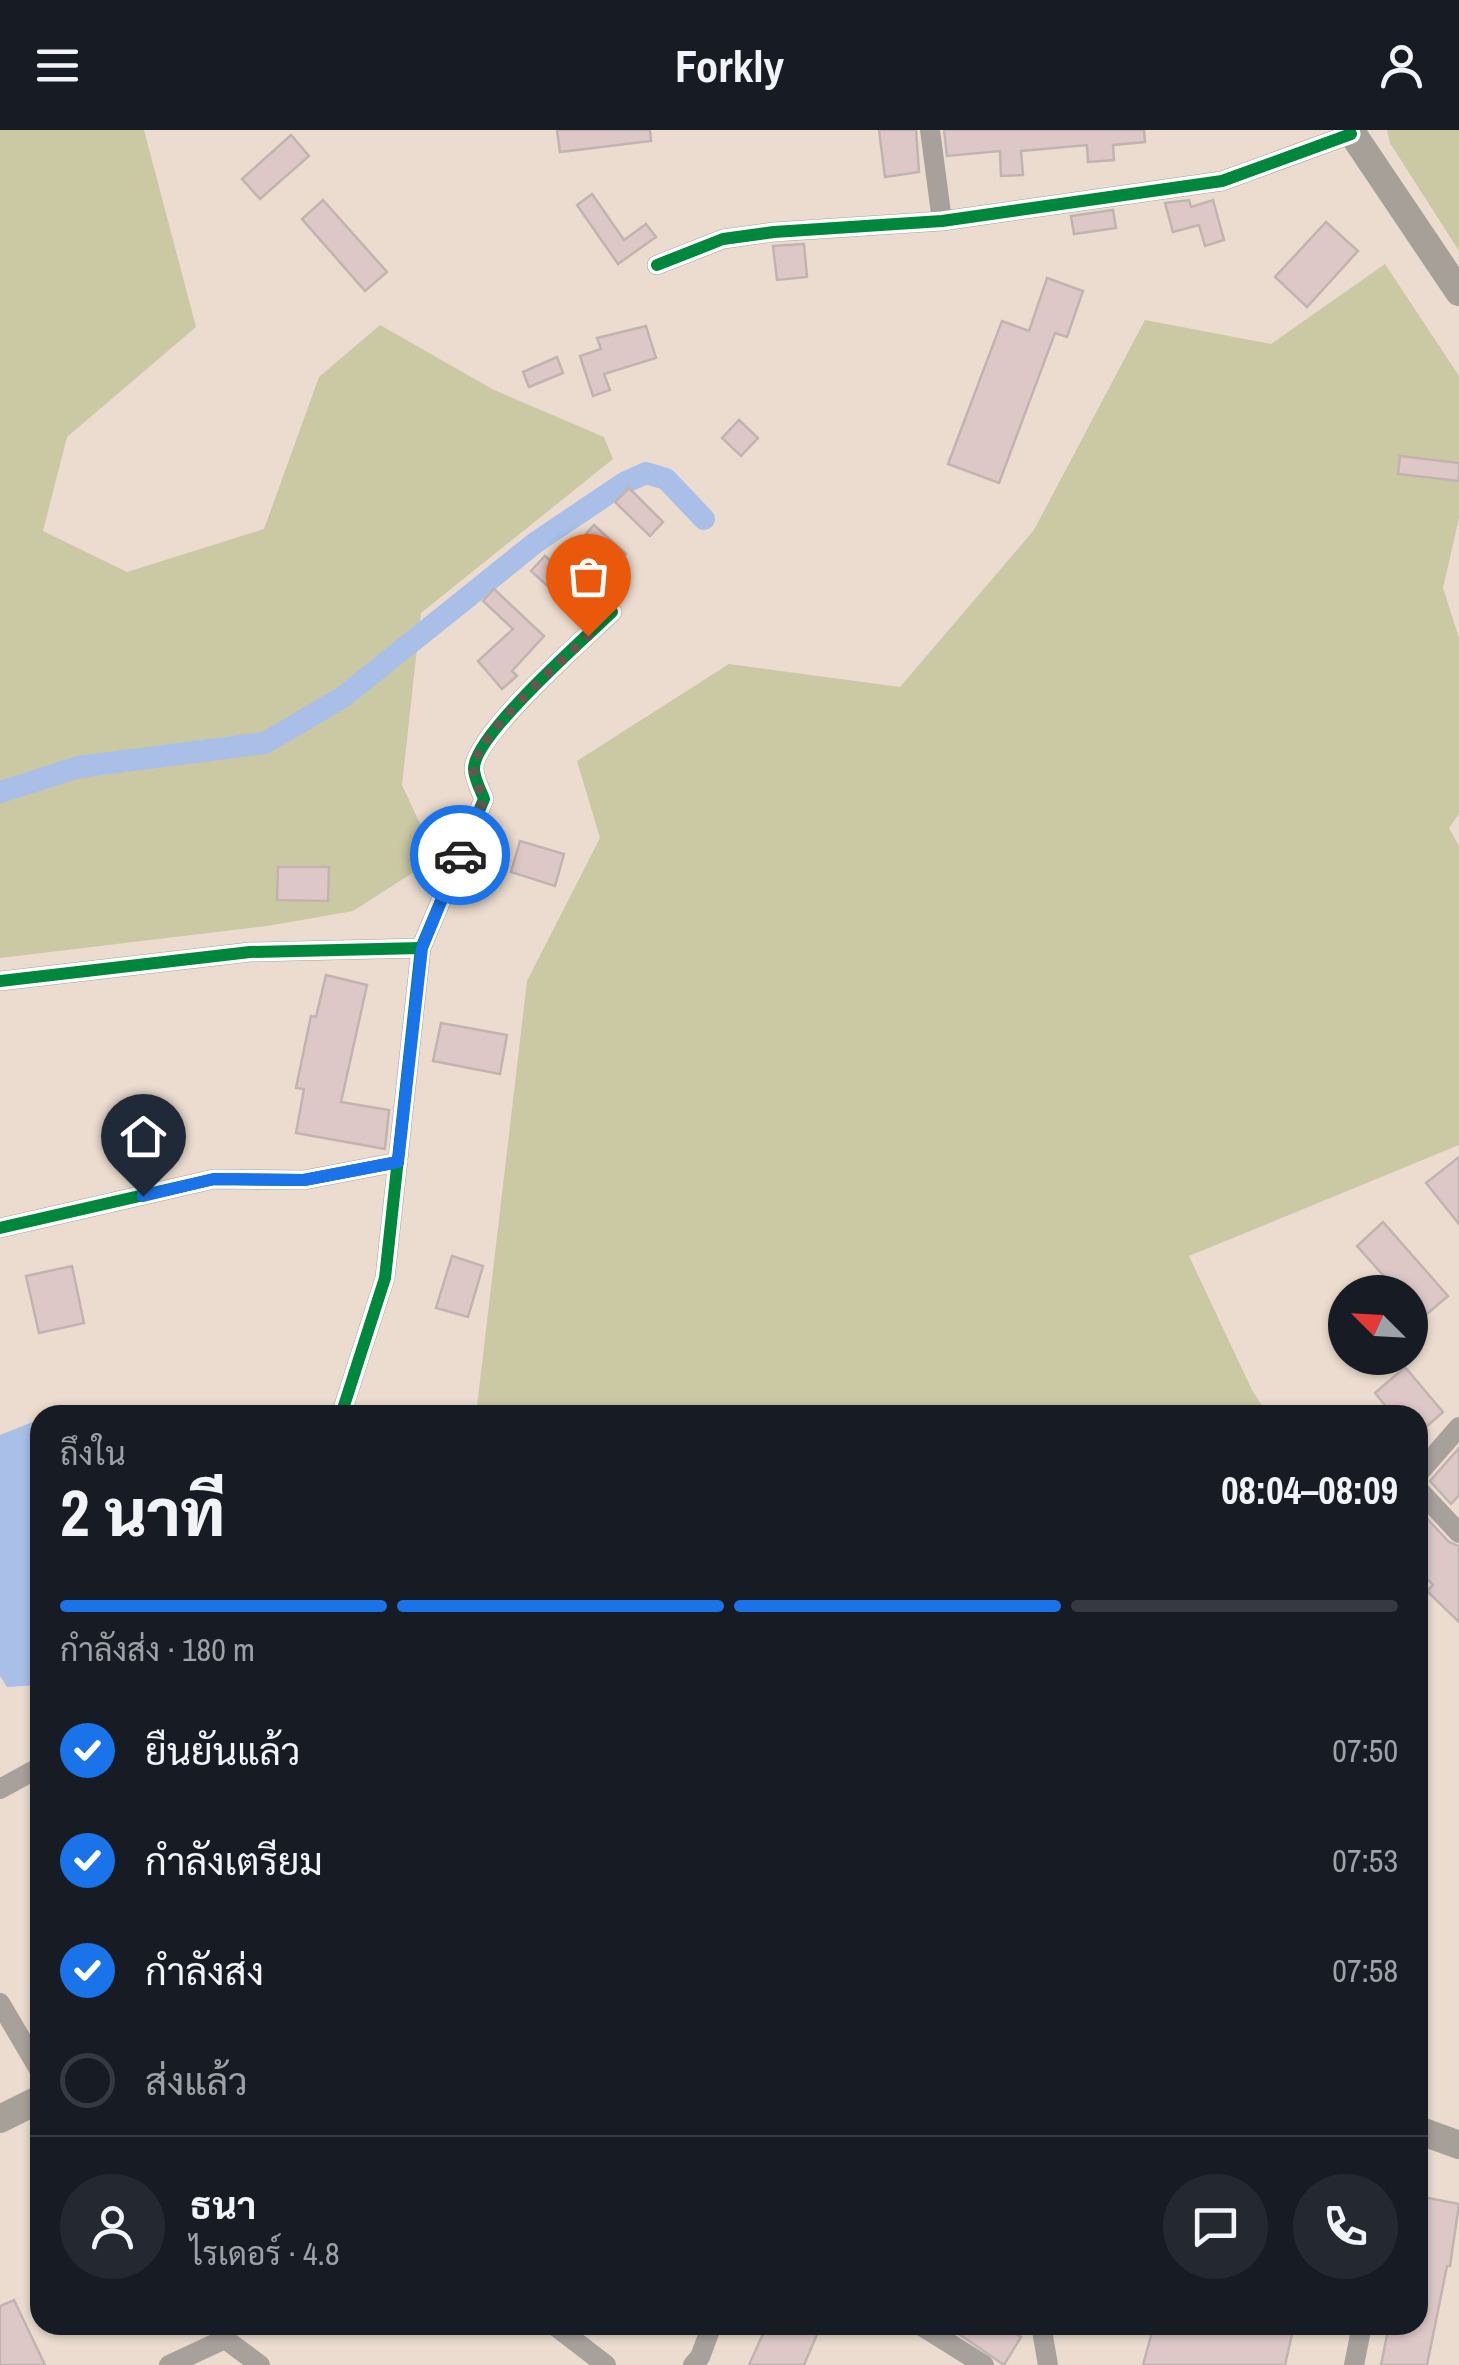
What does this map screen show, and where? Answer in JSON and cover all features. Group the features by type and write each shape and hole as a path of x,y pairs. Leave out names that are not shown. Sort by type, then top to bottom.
{"street":[{"path":"930,130 942,221"},
{"path":"657,265 723,238 942,221 1222,181 1351,132 1459,292"},
{"path":"344,1405 385,1278 422,948 484,799 474,769 481,747 514,707 612,612"},
{"path":"0,981 250,952 422,948"},
{"path":"0,1228 214,1179 304,1180 398,1162"},
{"path":"1428,1463 1459,1427"},
{"path":"1428,1500 1459,1533"},
{"path":"0,1789 30,1772"},
{"path":"0,2003 30,2053"},
{"path":"0,2119 30,2104"},
{"path":"1428,2133 1459,2144"},
{"path":"169,2365 217,2335"},
{"path":"225,2335 260,2365"},
{"path":"567,2335 606,2365"},
{"path":"693,2365 708,2335"},
{"path":"936,2335 984,2365"},
{"path":"1043,2335 1048,2365"},
{"path":"1354,2365 1360,2335"}],"shaded area":[{"path":"0,130 144,130 196,327 67,437 43,531 127,572 264,529 319,377 380,325 494,390 604,437 613,459 421,613 402,785 436,858 353,911 267,926 0,958"},
{"path":"1387,130 1459,130 1459,251 1390,143"},
{"path":"1385,264 1459,376 1459,518 1443,588 1459,638 1459,814 1449,828 1459,846 1459,1145 1189,1256 1262,1405 477,1405 527,981 600,838 577,761 729,664 900,687 1034,530 1145,320 1271,344"}],"water":[{"path":"30,1423 30,1686 7,1687 0,1676 0,1435"}],"building":[{"path":"557,130 650,130 651,141 560,152"},
{"path":"879,130 916,130 919,172 885,177"},
{"path":"944,130 1144,130 1145,142 1113,145 1114,160 1088,162 1087,145 1021,151 1023,175 1001,176 1000,151 947,156"},
{"path":"291,135 309,156 260,199 242,179"},
{"path":"592,194 624,240 646,224 656,237 618,264 577,205"},
{"path":"323,200 387,272 365,291 302,219"},
{"path":"1189,200 1191,207 1213,200 1224,240 1205,246 1199,225 1173,232 1165,203"},
{"path":"1113,210 1116,228 1074,234 1071,216"},
{"path":"1326,222 1358,251 1307,307 1275,277"},
{"path":"804,244 807,277 777,280 773,246"},
{"path":"1047,278 1083,291 1067,337 1055,333 999,483 948,464 1002,321 1029,331"},
{"path":"646,326 656,358 604,374 610,390 593,396 580,356 601,349 597,338"},
{"path":"557,357 563,373 529,387 523,372"},
{"path":"739,420 758,438 741,456 722,438"},
{"path":"1400,456 1459,463 1459,481 1398,474"},
{"path":"629,488 663,522 650,536 615,502"},
{"path":"594,525 626,554 611,570 579,542"},
{"path":"545,556 588,594 574,610 531,571"},
{"path":"494,589 544,636 512,671 517,676 502,689 478,661 513,629 483,601"},
{"path":"520,841 564,854 555,886 511,872"},
{"path":"278,867 329,867 328,901 277,900"},
{"path":"326,975 367,985 341,1102 389,1110 385,1149 296,1133 304,1089 296,1088 311,1016 316,1017"},
{"path":"441,1023 507,1035 500,1074 433,1061"},
{"path":"1459,1157 1459,1224 1426,1183"},
{"path":"1383,1222 1448,1296 1428,1313 1428,1275 1383,1275 1357,1246"},
{"path":"452,1256 483,1266 468,1317 436,1308"},
{"path":"72,1266 84,1323 39,1333 26,1276"},
{"path":"1396,1375 1412,1375 1443,1412 1428,1425 1428,1405 1385,1405 1375,1393"},
{"path":"1459,1448 1459,1495 1451,1504 1430,1481"},
{"path":"1428,1520 1449,1542 1459,1546 1459,1622 1428,1592 1433,1585 1428,1580"},
{"path":"1428,2198 1459,2204 1450,2266 1427,2365 1381,2365 1387,2335 1428,2335"},
{"path":"14,2300 45,2365 0,2365 0,2306"},
{"path":"762,2335 817,2335 804,2365 749,2365"},
{"path":"960,2335 1021,2337 1004,2365"},
{"path":"1151,2335 1292,2335 1285,2365 1143,2365"}],"waterway":[{"path":"0,792 79,767 265,743 343,697 535,543 624,483 646,473 666,479 704,519"}],"cycle path":[{"path":"657,265 723,239 942,221 1222,181 1351,134"},
{"path":"344,1405 385,1278 421,948 484,799 474,773 479,754 491,734 532,688 612,612"},
{"path":"0,981 250,952 421,948"},
{"path":"0,1228 214,1179 304,1180 398,1162"}],"way so far":[{"path":"460,855 484,799 474,769 481,747 514,707 588,636"}],"route":[{"path":"143,1196 214,1179 304,1180 398,1162 422,948 460,855"}]}
